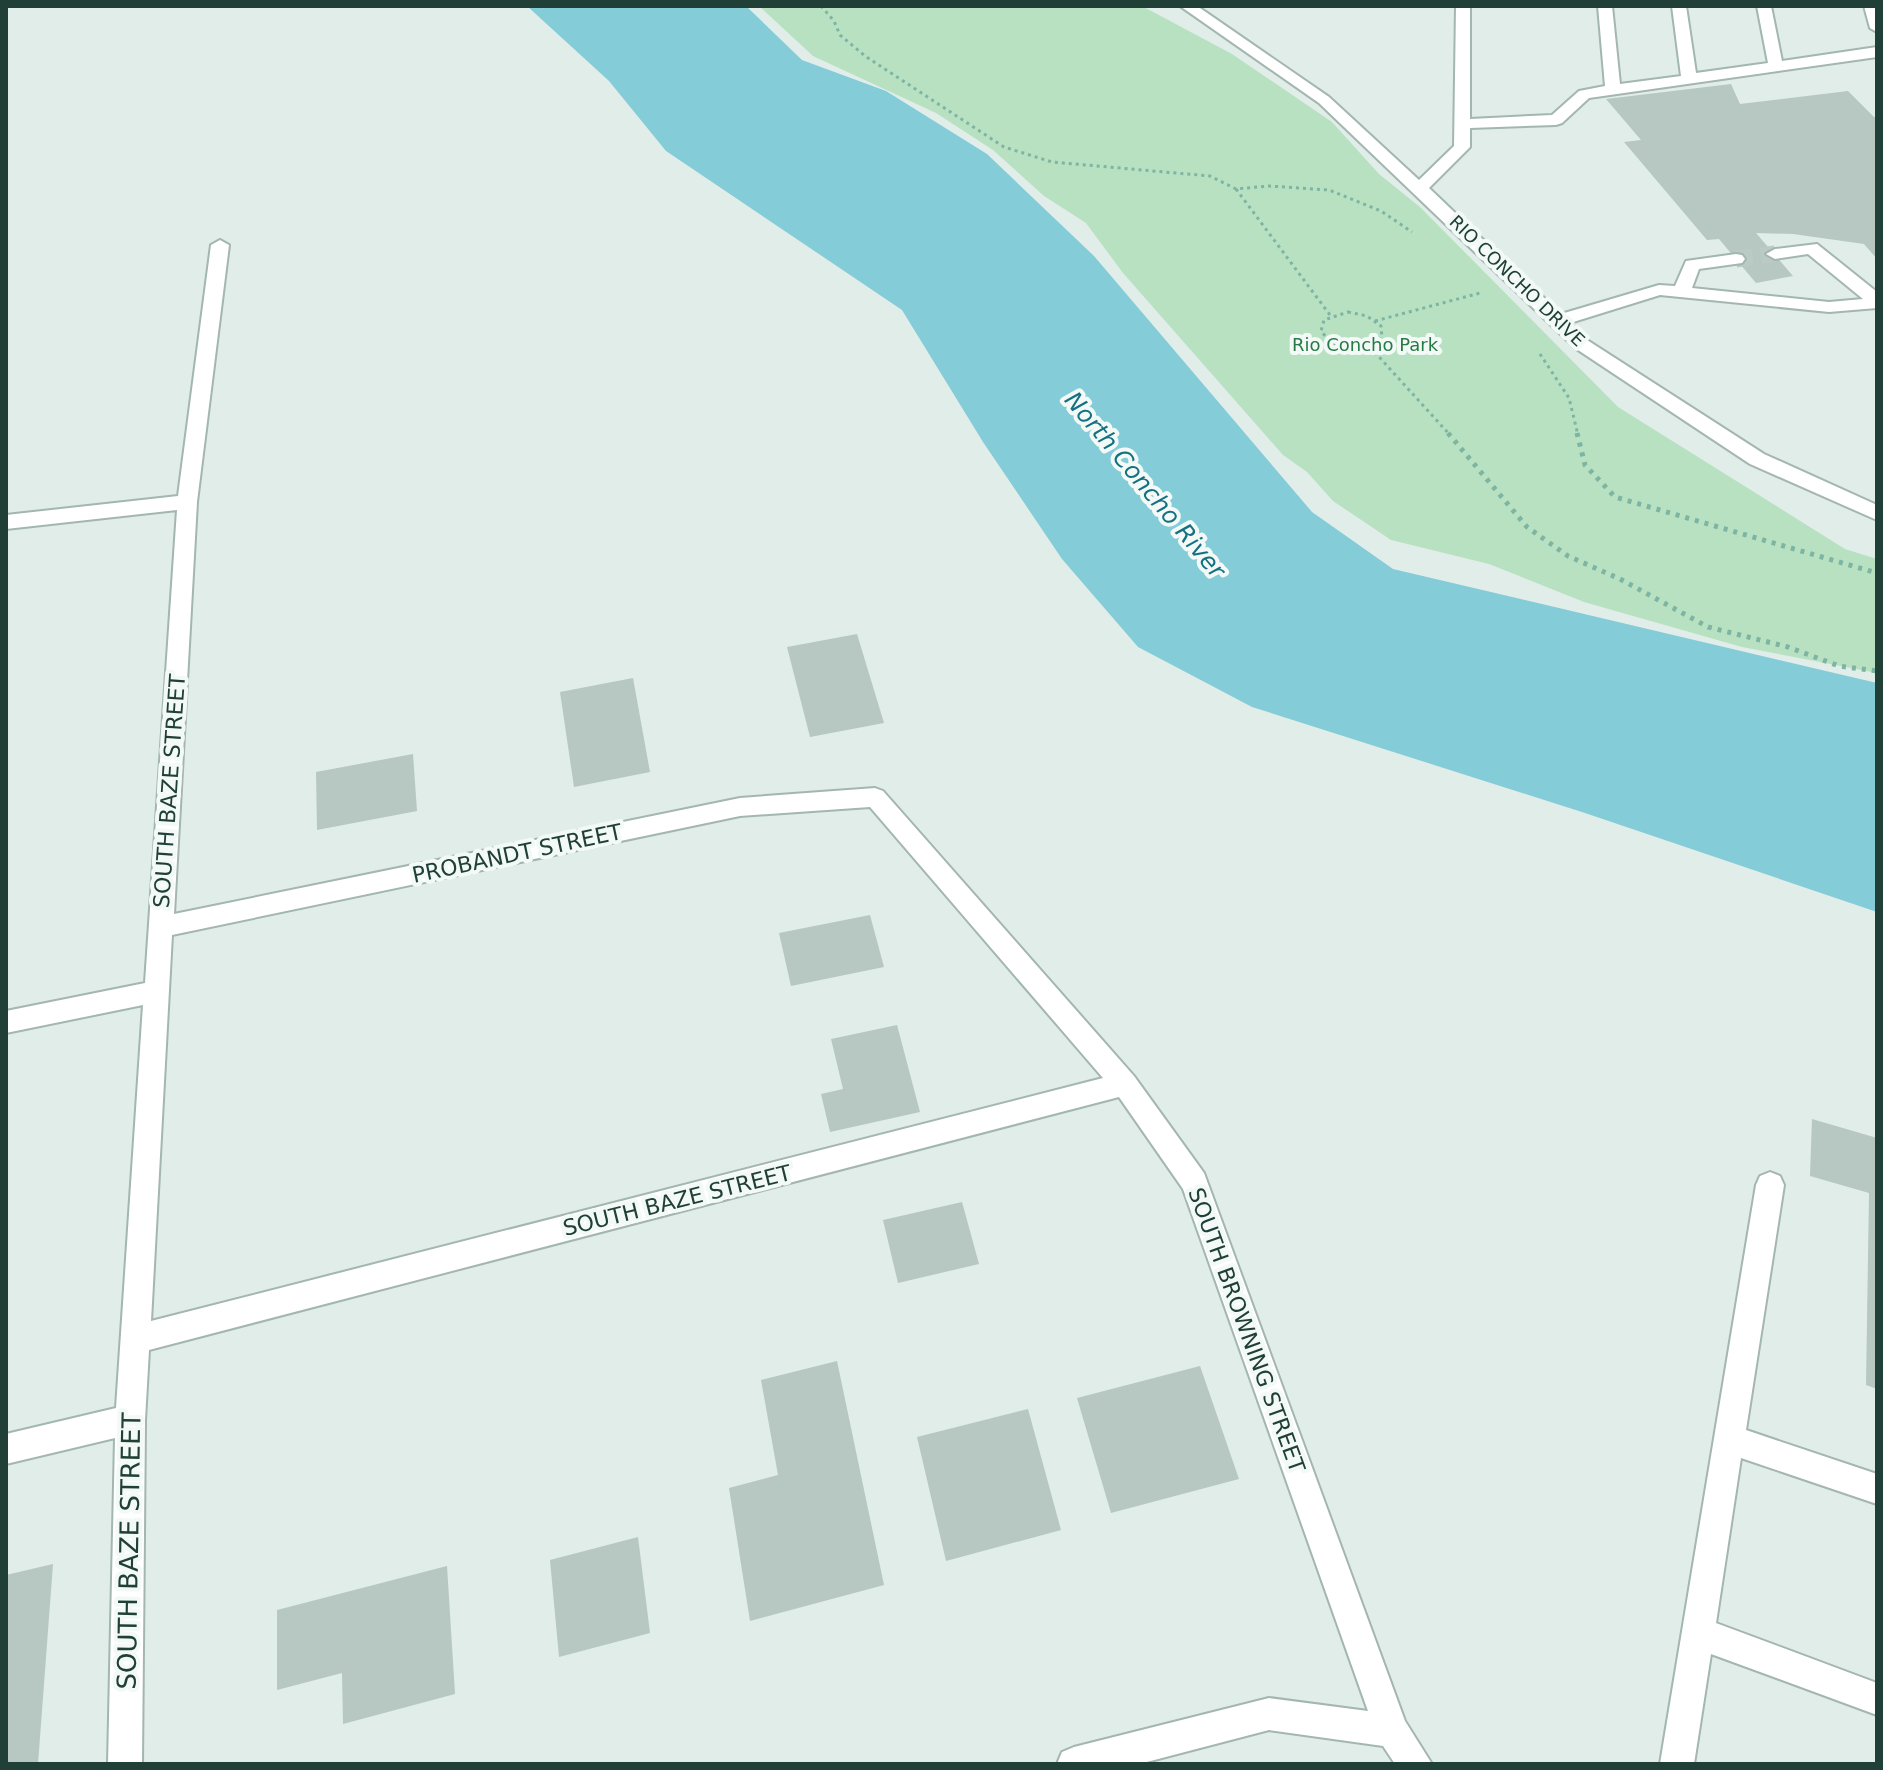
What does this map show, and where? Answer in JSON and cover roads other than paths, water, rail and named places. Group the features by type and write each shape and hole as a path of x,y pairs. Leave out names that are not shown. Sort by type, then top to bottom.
{"street":[{"name":"RIO CONCHO DRIVE","path":"1187,6 1324,100 1581,344 1757,459 1877,513"},
{"path":"1419,189 1462,147 1463,6"},
{"path":"1605,6 1613,90"},
{"path":"1679,6 1689,79"},
{"path":"1764,6 1776,67"},
{"path":"1871,6 1877,28"},
{"path":"1462,124 1556,120 1584,94 1877,52"},
{"name":"SOUTH BAZE STREET","path":"125,1764 130,1420 187,502 220,245"},
{"path":"1775,254 1811,248 1877,302"},
{"path":"1682,292 1692,265 1736,259"},
{"path":"1557,321 1659,290 1829,307 1877,302"},
{"path":"6,522 187,502"},
{"name":"PROBANDT STREET","path":"161,927 740,807 875,797"},
{"name":"SOUTH BROWNING STREET","path":"875,797 1125,1084 1194,1182 1392,1731 1415,1764"},
{"path":"6,1022 157,991"},
{"name":"SOUTH BAZE STREET","path":"135,1339 1125,1084"},
{"path":"1677,1764 1770,1185"},
{"path":"6,1449 130,1420"},
{"path":"1729,1439 1877,1489"},
{"path":"1698,1633 1877,1699"},
{"path":"1074,1764 1269,1714 1392,1731"}],"water":[{"name":"North Concho River","path":"527,6 746,6 802,60 886,91 987,154 1094,256 1312,512 1393,569 1877,683 1877,912 1585,813 1252,707 1138,647 1062,559 983,442 902,310 666,151 609,81"}],"tunnel":[{"path":"1736,259 1775,254"}],"park label":[{"name":"Rio Concho Park","path":"1365,345"}]}
